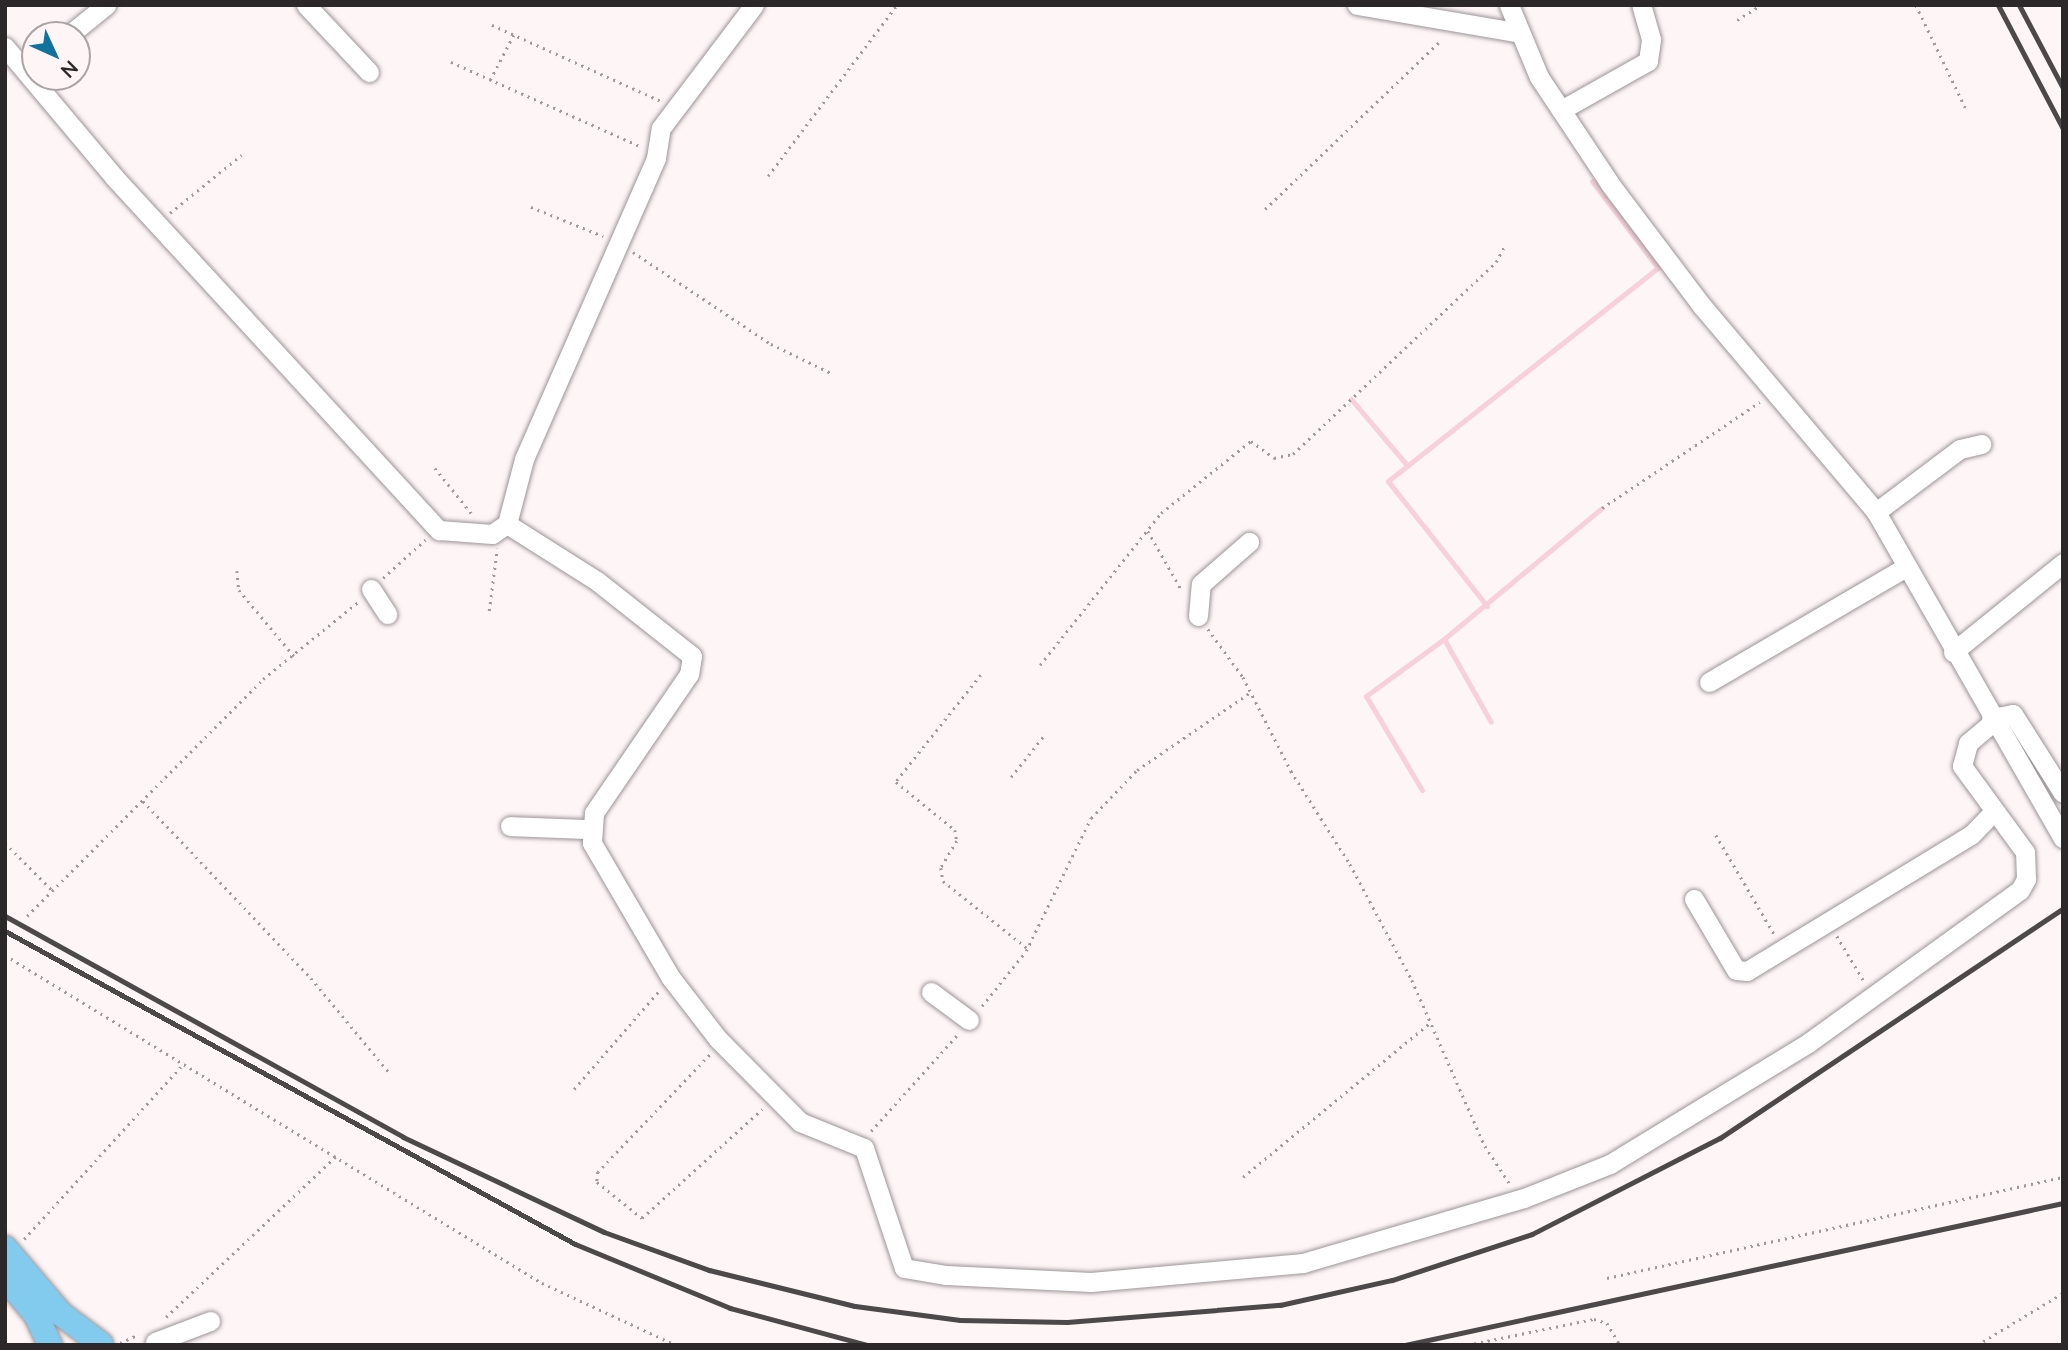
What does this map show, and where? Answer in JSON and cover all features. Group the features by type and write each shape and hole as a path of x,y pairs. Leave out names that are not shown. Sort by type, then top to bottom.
{"main road":[{"path":"7,1260 61,1314 102,1344"},
{"path":"7,1260 50,1345"}],"street":[{"path":"86,21 106,5"},
{"path":"306,5 369,72"},
{"path":"497,530 524,458 619,242 674,106 754,5"},
{"path":"1357,5 1515,32"},
{"path":"1509,5 1515,32 1561,110 1702,306 1777,391 1877,512 1953,652 2063,838"},
{"path":"1561,110 1648,61 1652,49 1641,5"},
{"path":"5,47 21,59"},
{"path":"51,91 157,224 439,530 497,530 597,581 692,656 689,674 589,829"},
{"path":"1877,512 1961,449 1981,444"},
{"path":"1198,616 1201,584 1250,542"},
{"path":"1953,652 2063,564"},
{"path":"1709,682 1906,566"},
{"path":"372,589 387,614"},
{"path":"589,829 671,978 774,1097 800,1122 860,1145 870,1157 889,1237 904,1268 1011,1282 1175,1277 1303,1263 1524,1198 1611,1164 1711,1106 1873,996 2020,890 2028,866 2025,852 1962,766 1968,743 1992,720 2013,714 2063,793"},
{"path":"1694,899 1741,972 1971,835 1994,811"},
{"path":"510,826 589,829"},
{"path":"931,992 970,1020"},
{"path":"155,1342 210,1321"}],"path":[{"path":"768,176 897,5"},
{"path":"1737,20 1761,5"},
{"path":"1916,5 1967,111"},
{"path":"1265,209 1460,23"},
{"path":"492,25 674,106"},
{"path":"490,80 514,34"},
{"path":"451,62 639,146 660,140"},
{"path":"157,224 241,155"},
{"path":"531,207 619,242 771,344 831,373"},
{"path":"1040,666 1161,513 1251,441 1274,458 1293,454 1496,262 1505,245"},
{"path":"1602,508 1777,391"},
{"path":"435,468 497,530 489,611"},
{"path":"27,916 263,679 294,656 439,530"},
{"path":"1148,531 1198,616 1251,692 1431,1021 1485,1146 1524,1198"},
{"path":"237,571 239,590 294,656"},
{"path":"981,675 897,782 955,831 957,841 941,868 943,881 1027,948"},
{"path":"860,1145 970,1020 1027,948 1080,836 1101,806 1202,720 1251,692"},
{"path":"1011,777 1046,733"},
{"path":"143,801 310,978 388,1071"},
{"path":"1716,835 1783,948"},
{"path":"5,843 52,891"},
{"path":"1833,929 1873,996"},
{"path":"5,955 542,1283 676,1345"},
{"path":"574,1089 671,978"},
{"path":"1243,1177 1431,1021"},
{"path":"712,1052 596,1175 640,1217 774,1097"},
{"path":"7,1260 184,1063"},
{"path":"172,1312 336,1156"},
{"path":"1607,1278 2063,1177"},
{"path":"1977,1345 2063,1293"},
{"path":"1467,1345 1594,1319 1607,1323 1620,1345"}],"waterway":[{"path":"1487,606 1388,481 1658,268 1592,181"},
{"path":"1351,399 1407,465"},
{"path":"1444,639 1602,508"},
{"path":"1422,790 1366,696 1444,639 1491,722"}],"railway":[{"path":"1998,5 2063,129"},
{"path":"2019,5 2063,88"},
{"path":"5,916 403,1137 604,1232 709,1270 855,1306 960,1320 1067,1322 1280,1305 1392,1280 1532,1234 1720,1138 2063,908"},
{"path":"5,931 575,1244 730,1308 867,1345"},
{"path":"1405,1345 2063,1203"}]}
